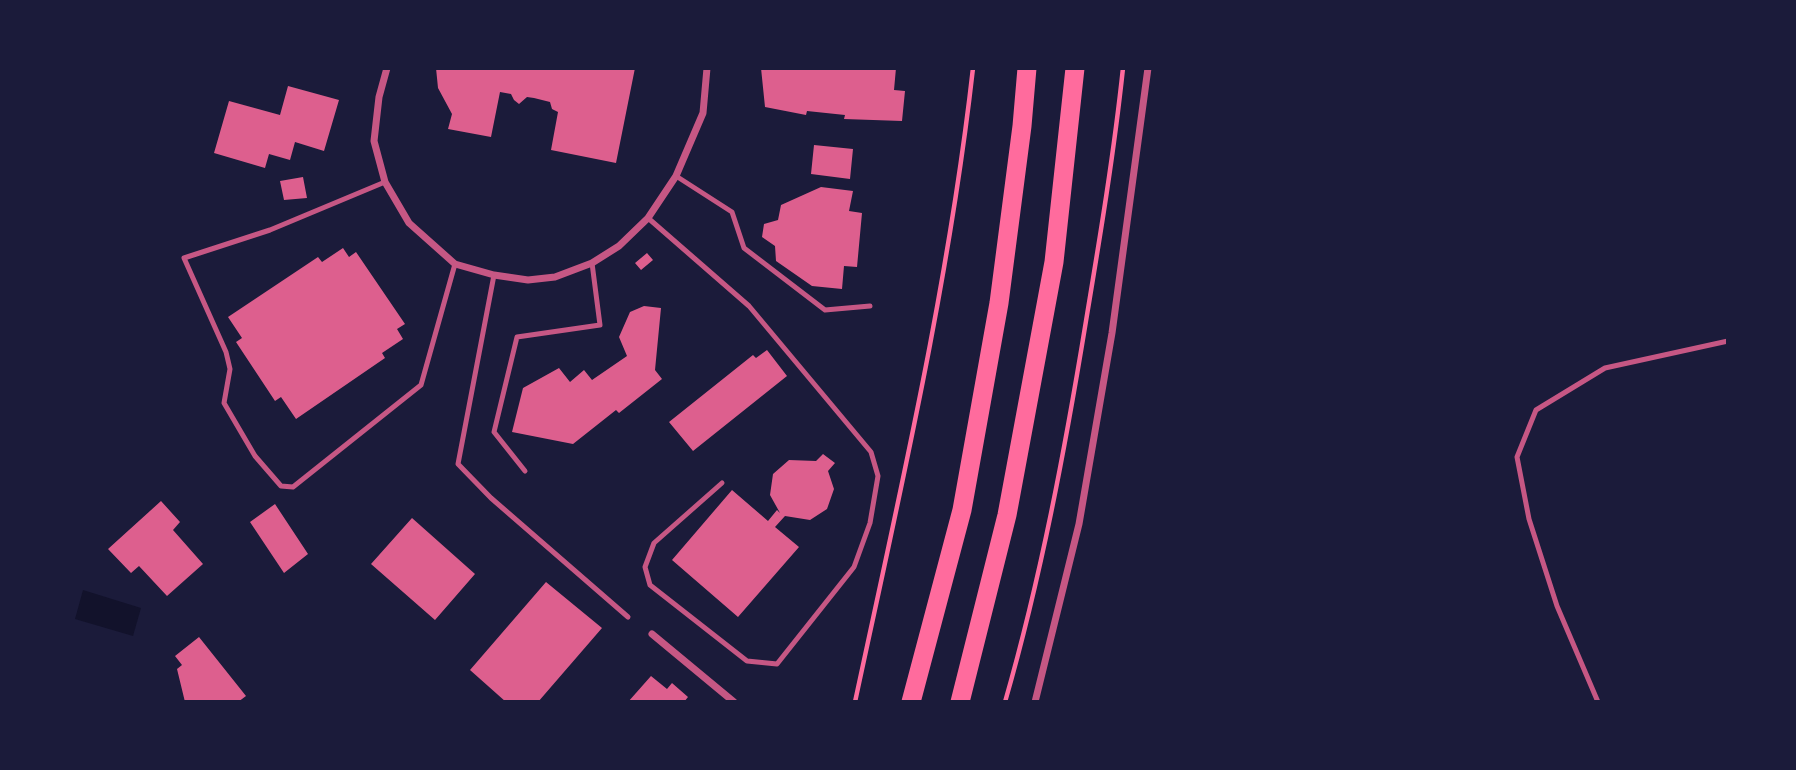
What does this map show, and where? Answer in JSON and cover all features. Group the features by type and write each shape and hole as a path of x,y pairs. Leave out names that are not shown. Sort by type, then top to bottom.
{"highway":[{"path":"911,702 961,510 969,468 999,303 1027,68"},
{"path":"960,702 1007,515 1054,262 1075,68"}],"street":[{"path":"387,68 379,97 374,141 385,182 409,223 455,264 494,275 528,280 555,276 592,263 619,246 648,218 676,176 703,113 707,68"},
{"path":"1035,702 1084,496 1112,333 1148,68"},
{"path":"652,634 734,702"}],"lane":[{"path":"676,176 732,212 744,248 825,310 870,306"},
{"path":"385,182 270,230 184,258 226,352 230,369 224,403 255,456 281,486 293,487 421,385 455,264"},
{"path":"648,218 749,306 871,452 877,477 870,523 854,566 777,664 747,661 650,585 645,567 654,543 722,483"},
{"path":"525,471 494,432 517,337 600,325 592,263"},
{"path":"494,275 458,464 491,498 628,617"},
{"path":"1598,702 1557,606 1529,519 1517,457 1536,410 1605,368 1728,341"}],"path":[{"path":"855,702 899,504 943,273 962,163 973,68"},
{"path":"1005,702 1023,640 1067,438 1115,141 1123,68"}],"shaded area":[{"path":"83,590 141,608 133,636 75,619"}],"building":[{"path":"436,68 635,68 616,163 551,150 558,112 552,109 550,102 534,98 527,97 519,104 511,94 500,92 491,137 448,129 452,114 438,88"},
{"path":"761,68 896,68 894,90 905,91 902,121 844,119 845,115 807,111 806,115 765,107"},
{"path":"288,86 339,100 324,151 295,142 290,160 269,154 265,168 214,153 229,101 280,115"},
{"path":"814,145 853,149 850,179 811,174"},
{"path":"303,177 307,198 284,200 280,181"},
{"path":"821,187 853,191 849,211 862,213 857,267 844,266 842,289 812,286 776,261 775,246 762,237 764,224 778,220 781,205"},
{"path":"343,248 349,257 356,252 405,324 397,329 403,339 382,353 385,358 296,419 281,397 275,401 236,342 242,338 228,317 318,257 322,262"},
{"path":"647,253 653,260 641,270 635,263"},
{"path":"644,306 661,308 655,370 662,379 573,444 512,432 523,388 559,368 570,382 584,370 592,380 627,356 619,337 630,312"},
{"path":"767,350 787,376 693,451 669,422 753,355 756,358"},
{"path":"823,454 835,463 828,471 834,489 827,509 810,520 785,516 775,527 799,547 738,617 672,560 732,490 768,521 777,510 780,513 770,495 773,474 789,460 816,461"},
{"path":"161,501 180,522 173,530 203,564 167,596 139,566 131,573 108,549"},
{"path":"275,504 308,554 284,573 250,522"},
{"path":"412,518 475,574 435,620 371,564"},
{"path":"546,582 602,628 538,702 506,702 470,670"},
{"path":"199,637 246,696 238,702 185,702 177,669 182,665 175,656"},
{"path":"651,676 667,689 672,683 688,697 684,702 628,702"}]}
